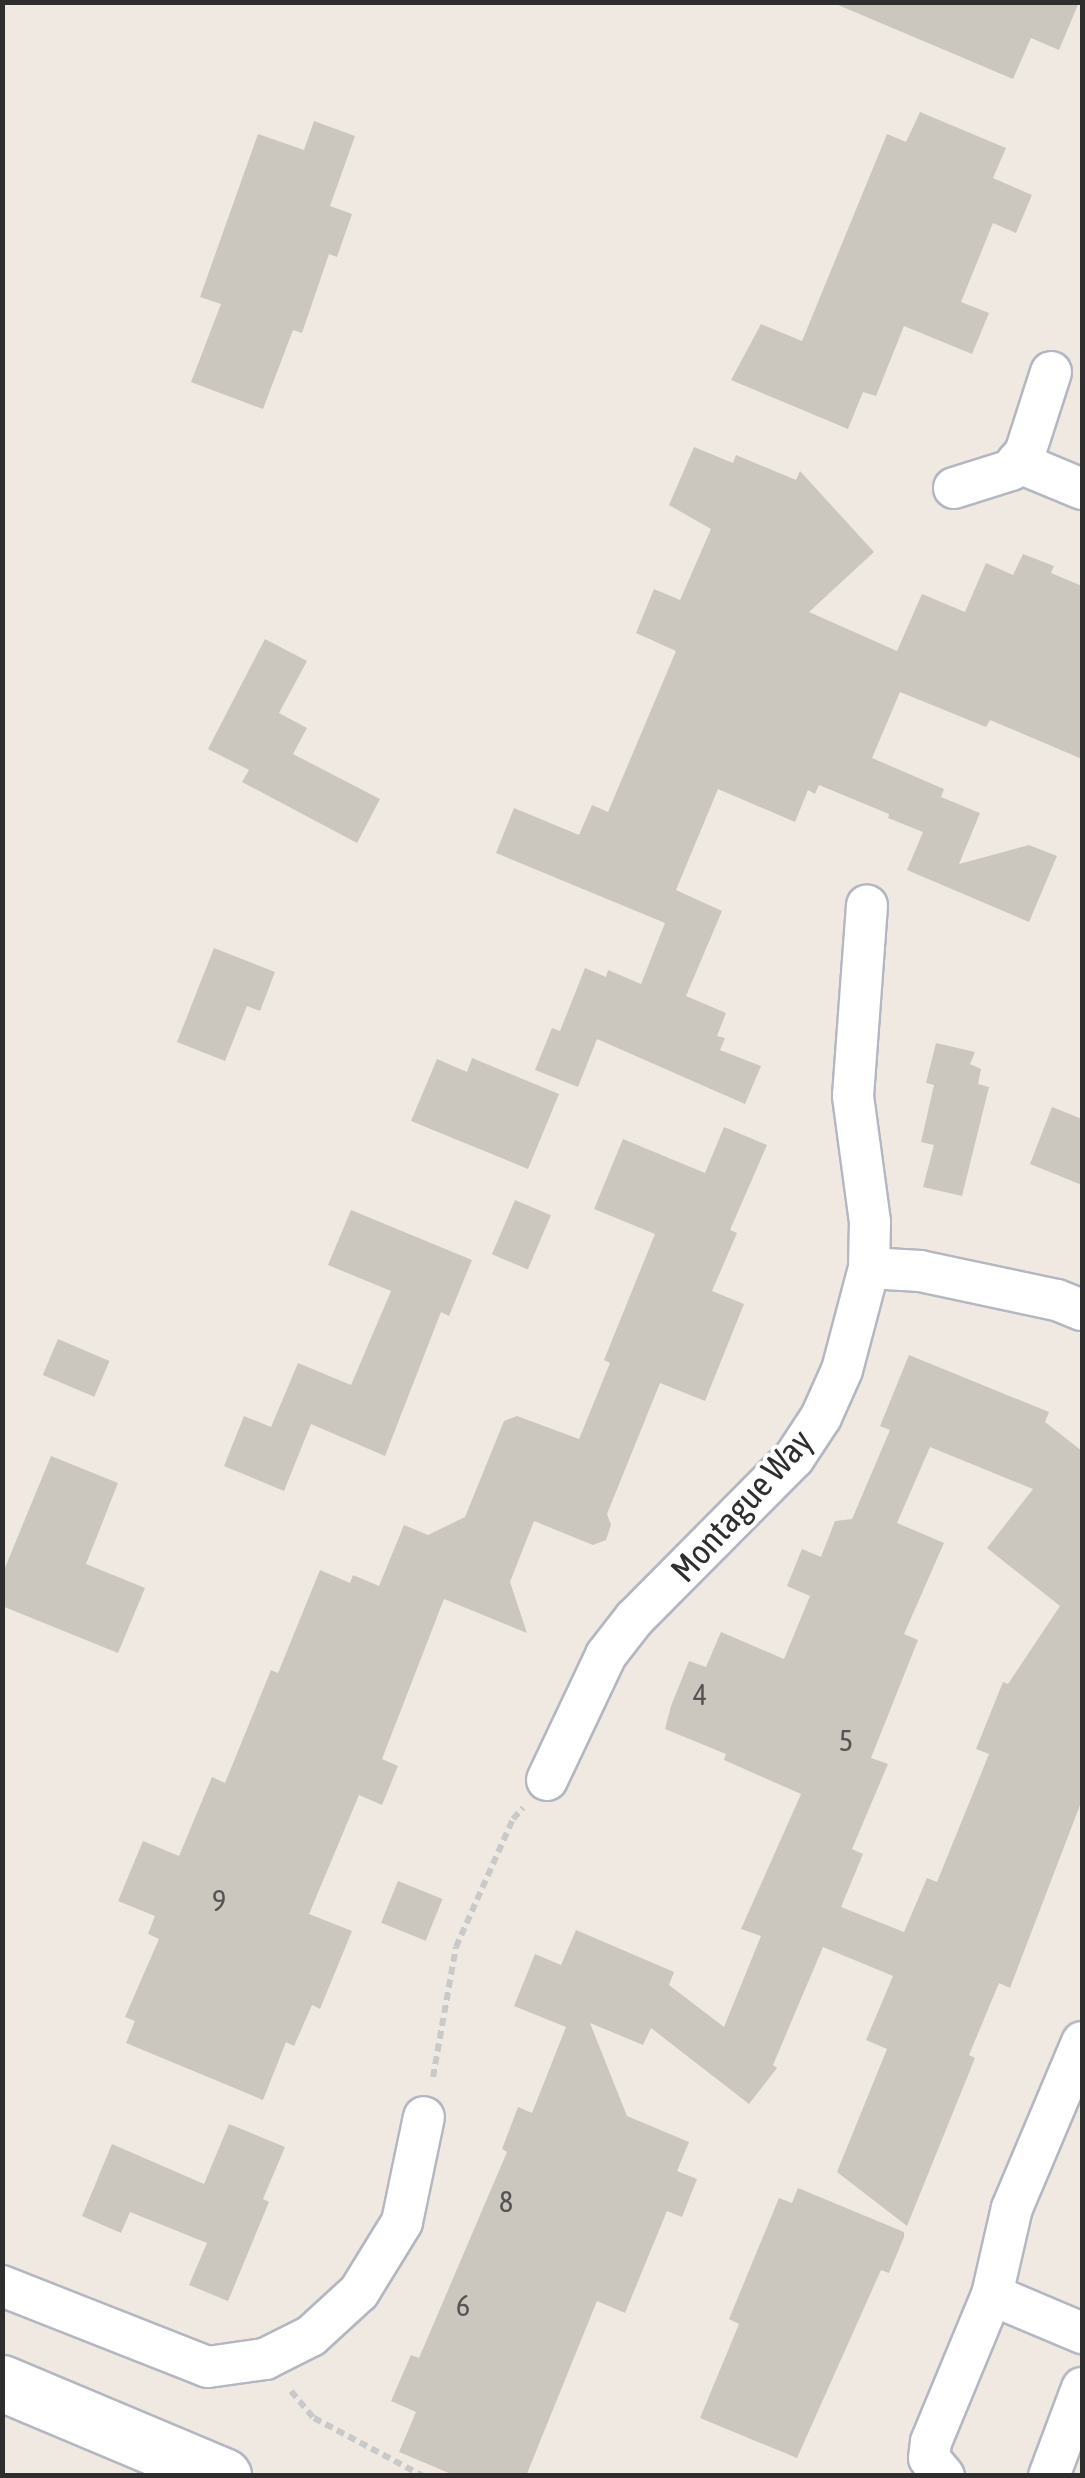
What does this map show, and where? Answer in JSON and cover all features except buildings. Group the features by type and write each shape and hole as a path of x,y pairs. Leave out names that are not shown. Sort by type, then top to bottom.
{"main road":[{"path":"2,2382 223,2476"}],"street":[{"path":"954,488 1011,470 1025,453 1050,372"},
{"path":"1017,462 1082,489"},
{"name":"Montague Way","path":"547,1780 606,1655 634,1619 794,1458 821,1417 860,1316 869,1268 870,1222 853,1096 867,906"},
{"path":"869,1268 920,1271 1057,1300 1082,1310"},
{"path":"944,2476 929,2458 932,2442 992,2295 1012,2208 1082,2042"},
{"path":"2,2286 208,2367 265,2359 311,2336 360,2292 402,2222 424,2117"},
{"path":"992,2295 1082,2334"},
{"path":"1049,2476 1082,2388"}],"path":[{"path":"424,2117 456,1947 513,1820 547,1780"},
{"path":"265,2359 314,2418 423,2476"}]}
